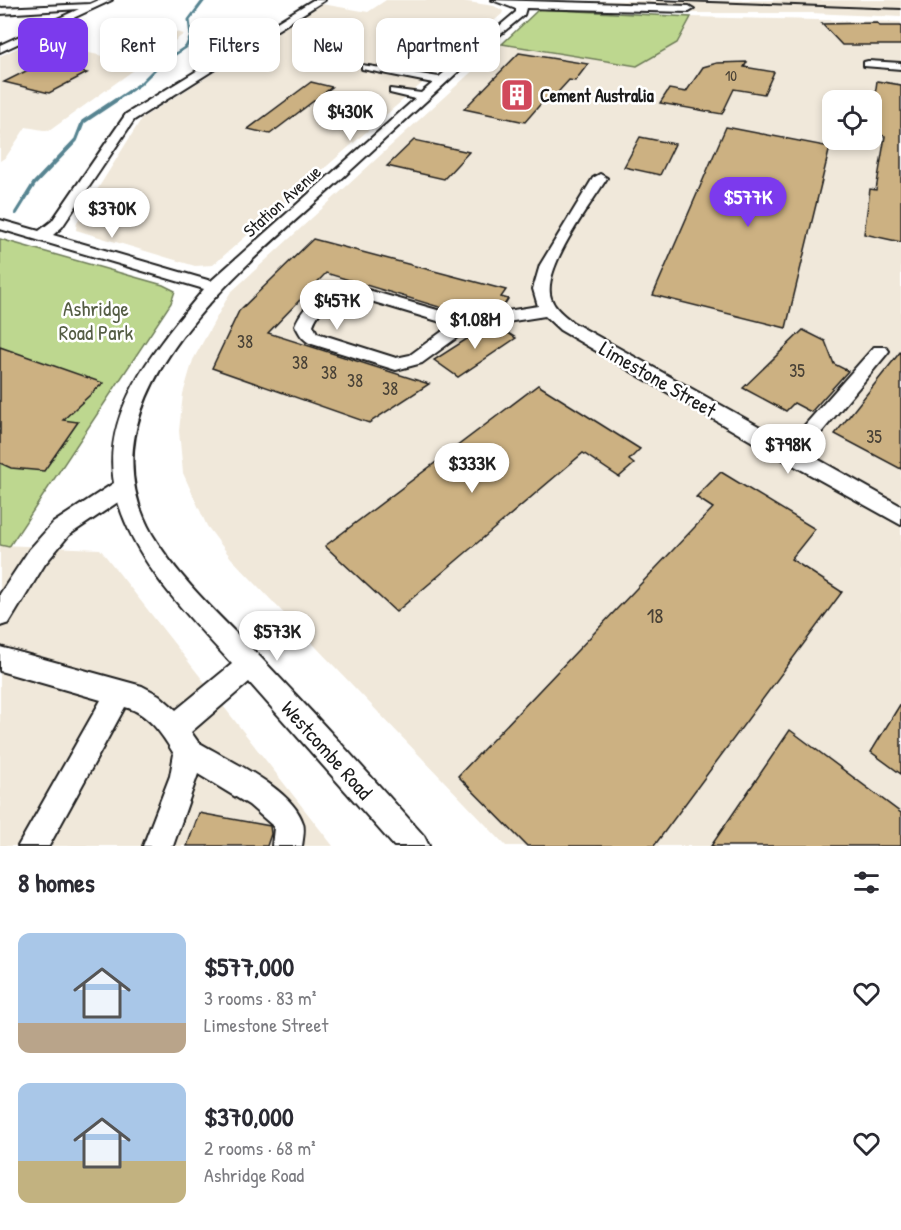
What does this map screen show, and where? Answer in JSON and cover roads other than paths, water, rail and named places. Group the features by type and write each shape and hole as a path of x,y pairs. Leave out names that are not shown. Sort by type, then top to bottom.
{"street":[{"path":"0,49 107,0"},
{"path":"42,236 57,224 130,117 320,0"},
{"path":"484,0 512,5 689,9"},
{"path":"497,0 512,5"},
{"name":"Station Avenue","path":"214,287 509,22 513,12 512,5"},
{"path":"0,10 92,7"},
{"path":"868,64 901,66"},
{"path":"366,67 441,81"},
{"path":"394,91 424,97"},
{"path":"465,323 416,358 396,364 310,337 304,326 310,312 324,298 345,290 465,323 548,310 541,288 546,269 600,178"},
{"path":"0,224 214,287"},
{"name":"Westcombe Road","path":"214,287 184,324 149,375 133,406 122,450 123,488 150,549 183,594 414,846"},
{"name":"Limestone Street","path":"548,310 566,326 901,516"},
{"path":"791,455 880,351"},
{"path":"0,615 37,557 61,529 123,488"},
{"path":"0,660 120,691 142,699 159,710 182,740 280,812 288,823 287,846"},
{"path":"158,846 184,776 182,740 250,665"},
{"path":"33,846 120,691"}],"waterway":[{"path":"16,213 34,184 76,140 83,122 140,84 160,64 186,47 191,36 189,20 204,0"}],"railway":[{"path":"657,0 901,9"}],"place":[{"name":"Cement Australia","path":"517,95"}],"park label":[{"name":"Ashridge Road Park","path":"96,320"}]}
